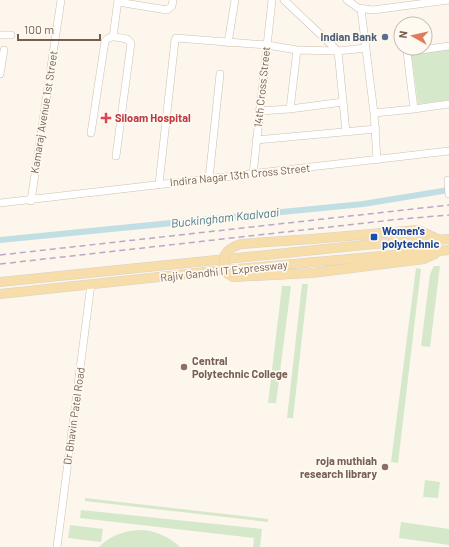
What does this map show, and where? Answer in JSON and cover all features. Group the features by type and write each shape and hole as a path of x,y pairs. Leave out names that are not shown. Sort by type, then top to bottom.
{"main road":[{"path":"439,240 418,230 241,244 231,247 224,254 224,263 226,273 233,277 312,273 424,258 448,250"},
{"name":"Rajiv Gandhi IT Expressway","path":"0,282 374,244 449,239"},
{"name":"Rajiv Gandhi IT Expressway","path":"0,294 215,271 448,250"}],"street":[{"name":"Kamaraj Avenue 1st Street","path":"31,201 61,0"},
{"path":"113,37 118,1 167,10 172,6 172,0"},
{"path":"228,43 235,0"},
{"name":"14th Cross Street","path":"252,174 272,0"},
{"path":"284,0 338,51 346,132"},
{"path":"348,0 353,5 361,9 373,10 449,0"},
{"path":"361,9 376,129 377,160"},
{"path":"0,35 11,35"},
{"path":"91,132 105,41 110,37 128,39 131,43 116,156"},
{"path":"159,184 176,38 297,50 338,51 366,48"},
{"path":"414,109 407,52 449,46"},
{"path":"0,74 4,50"},
{"path":"290,109 297,50"},
{"path":"208,179 220,74"},
{"path":"259,111 290,109 343,102"},
{"path":"374,113 449,104"},
{"path":"256,140 376,129"},
{"name":"Indira Nagar 13th Cross Street","path":"0,203 31,201 159,184 449,151"},
{"path":"448,180 449,194"},
{"name":"Dr Bhavin Patel Road","path":"57,547 91,284"}],"green space":[{"path":"449,47 449,100 418,104 412,56 433,56 433,49"},
{"path":"434,266 440,266 430,347 421,346 430,274"},
{"path":"416,268 421,269 398,463 391,462"},
{"path":"302,284 308,284 293,418 287,418"},
{"path":"282,286 291,286 276,403 268,403"},
{"path":"425,480 440,482 438,498 423,497"},
{"path":"85,498 268,519 268,522 85,501"},
{"path":"81,510 262,529 260,547 253,547 254,538 80,518"},
{"path":"401,522 449,529 449,545 399,538"},
{"path":"70,525 103,529 101,542 68,538"},
{"path":"142,530 162,535 172,540 180,547 99,547 109,539 119,534"}],"waterway":[{"name":"Buckingham Kaalvaai","path":"0,240 363,204 449,190"}],"railway":[{"path":"0,255 449,205"},
{"path":"0,264 401,219 449,215"}],"place":[{"name":"Indian Bank","path":"385,37"},
{"name":"Siloam Hospital","path":"106,118"},
{"name":"Women's polytechnic","path":"374,237"},
{"name":"Central Polytechnic College","path":"184,367"},
{"name":"roja muthiah research library","path":"385,467"}]}
